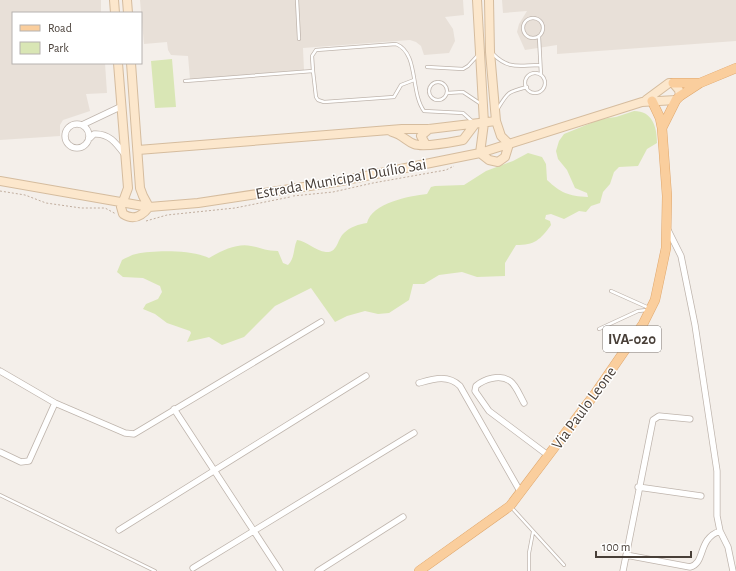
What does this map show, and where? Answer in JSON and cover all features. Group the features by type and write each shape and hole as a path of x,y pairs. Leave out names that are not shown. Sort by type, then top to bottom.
{"main road":[{"path":"678,98 700,83 736,68"},
{"path":"673,83 700,83"},
{"name":"Via Paulo Leone","path":"419,571 510,506 594,395 651,310 661,275 667,228 662,128 678,98"},
{"path":"652,101 660,118 662,128"}],"street":[{"path":"114,0 115,12"},
{"path":"127,0 128,12"},
{"path":"477,0 484,123 480,153 489,160 498,162 505,157 509,144 501,136 496,117 490,52 489,0"},
{"path":"479,54 488,50 490,52"},
{"path":"118,64 120,107 127,178 126,196 121,206 123,214 132,217 141,215 149,207 142,196 131,64"},
{"path":"642,102 667,84 673,83 679,90 678,98"},
{"path":"663,88 662,93 666,100"},
{"name":"Estrada Municipal Duílio Sai","path":"0,181 149,207 198,203 336,182 480,153 642,102 678,98"},
{"path":"125,155 116,143 102,134 94,134 81,149 75,149 67,144 65,134 67,130 76,124 82,125 120,107 134,112"},
{"path":"138,150 429,129 484,123 496,117"},
{"path":"389,131 402,135 416,145 426,145 462,140 475,124"},
{"path":"82,125 89,132 90,138"},
{"path":"459,125 468,134"},
{"path":"426,145 421,136 429,129"},
{"path":"127,178 140,176"},
{"path":"667,228 681,256 695,325 717,471 717,516 720,531 728,547 733,571"},
{"path":"0,372 55,403 131,434 138,433 174,409 321,322"},
{"path":"119,530 366,376"},
{"path":"419,383 434,378 446,378 451,379 460,386 521,493"},
{"path":"524,403 514,385 505,379 486,379 476,386 475,391 489,411 549,456"},
{"path":"0,452 21,462 28,461 55,403"},
{"path":"174,409 280,571"},
{"path":"623,571 638,487 653,420 659,416 690,419"},
{"path":"193,568 414,433"},
{"path":"638,487 701,496"},
{"path":"318,571 403,517"},
{"path":"626,555 690,567 695,566 699,562 702,548 706,540 712,534 720,531"}],"lane":[{"path":"297,0 300,39"},
{"path":"540,36 530,38 525,36 523,24 526,20 538,19 543,22 543,28 540,36 540,65 541,75 545,82 543,89 540,92 532,93 526,87 526,80 534,74 541,75"},
{"path":"414,80 401,85 394,97 324,102 316,98 312,56 316,50 396,44 409,54 414,80 424,111 463,113 475,124"},
{"path":"490,52 503,64 518,66 540,65"},
{"path":"427,67 440,67 457,70 463,69 479,54"},
{"path":"185,81 313,71"},
{"path":"447,93 445,86 439,82 432,83 429,89 429,95 434,99 443,98 447,93 463,92 483,106"},
{"path":"496,117 508,94 512,90 526,87"},
{"path":"611,291 651,310"},
{"path":"599,329 638,311 651,310"},
{"path":"0,495 155,571"},
{"path":"510,506 564,565"},
{"path":"529,571 529,553 533,531"}],"shaded area":[{"path":"0,0 101,0 101,12 12,12 12,64 105,64 107,93 86,94 90,111 63,120 60,125 60,136 0,140"},
{"path":"140,0 463,0 464,15 445,17 453,29 455,41 449,53 424,55 421,46 410,40 303,48 304,71 190,79 188,56 171,55 168,50 167,42 144,44"},
{"path":"502,0 736,0 736,41 557,54 557,45 525,50 517,32 519,24 527,11 503,13"}],"green space":[{"path":"172,59 176,107 155,108 151,61"},
{"path":"634,111 645,114 652,121 656,131 657,143 647,149 638,166 619,167 614,172 610,184 603,192 600,203 591,206 586,212 579,211 564,219 551,214 546,215 545,219 550,221 551,225 540,238 533,243 516,245 505,263 505,276 477,277 462,272 439,275 424,284 413,284 409,300 389,313 378,314 365,311 347,316 335,322 311,288 275,306 244,337 222,345 209,337 187,342 191,333 190,331 167,323 155,314 143,309 146,304 158,299 162,292 160,286 143,278 123,277 117,272 122,260 136,254 153,252 183,252 202,255 209,258 229,248 246,245 278,251 283,263 288,265 292,259 297,240 322,251 330,252 335,248 346,231 355,226 367,223 370,216 383,206 401,199 427,194 431,187 464,185 486,171 513,161 528,153 542,157 546,164 547,180 556,188 570,195 588,197 587,193 575,188 567,170 558,159 556,151 559,141 564,134 601,119 616,117"}]}
